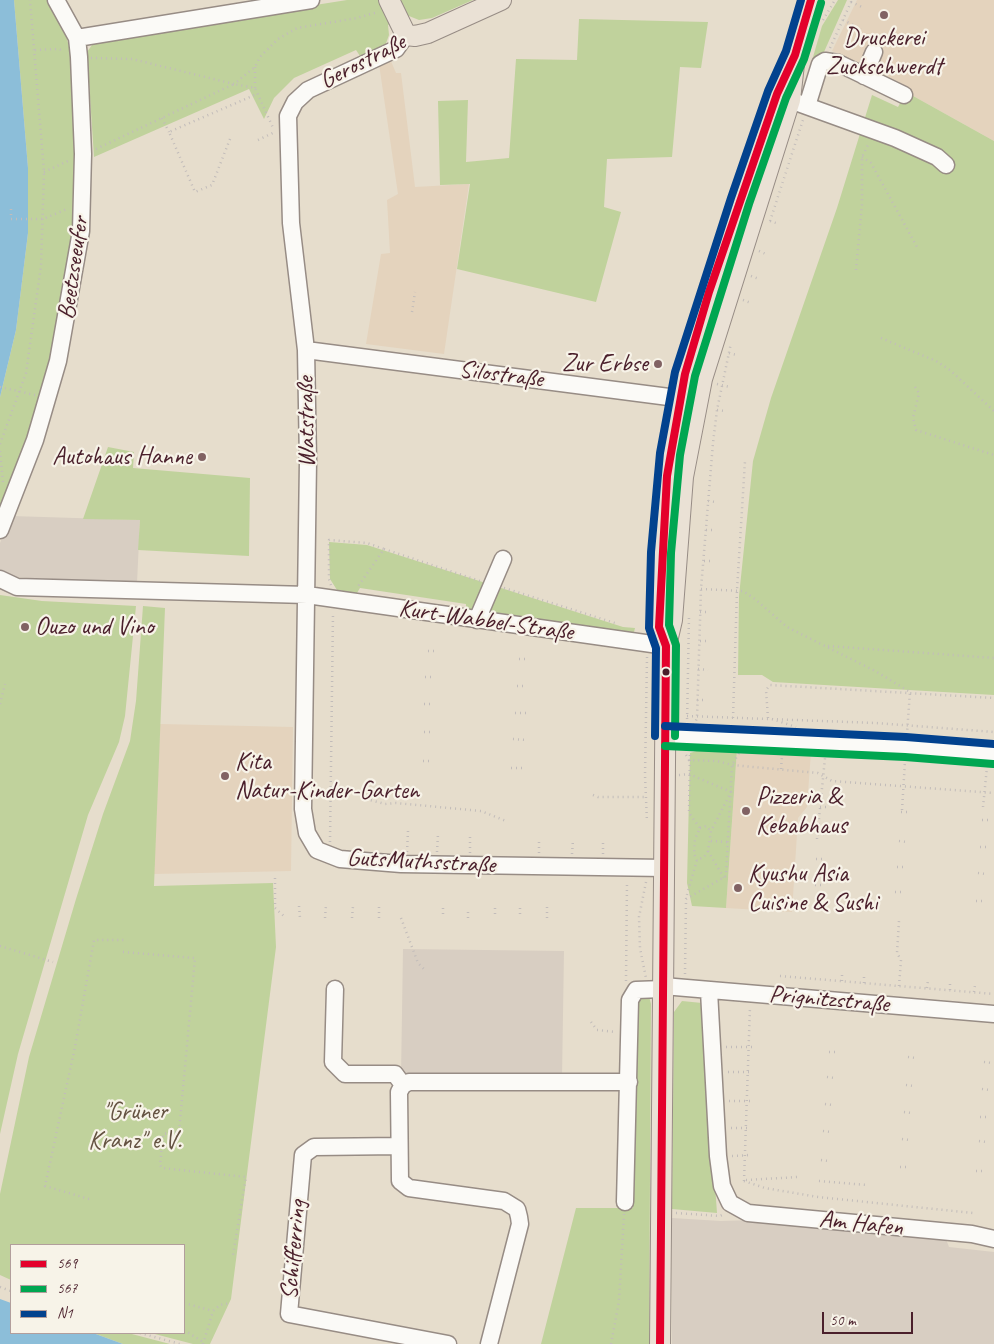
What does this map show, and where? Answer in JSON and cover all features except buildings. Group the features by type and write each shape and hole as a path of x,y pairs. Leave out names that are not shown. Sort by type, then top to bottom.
{"main road":[{"name":"Gerostraße","path":"406,35 415,36 428,33 501,0"},
{"path":"689,400 685,374 718,265 776,94 795,56 811,0"},
{"path":"390,4 406,35"},
{"path":"660,1344 659,988 656,868 665,775 666,646 659,627 661,552 667,476 689,400 712,343 798,103 795,56"}],"street":[{"name":"Beetzseeufer","path":"0,529 35,440 58,361 81,231 83,202 83,57 76,38 56,0"},
{"path":"76,38 311,0"},
{"name":"Gerostraße","path":"308,90 396,48 406,35"},
{"path":"864,76 874,52"},
{"path":"904,96 832,61 825,61 820,64 798,103 875,130 937,157 946,165"},
{"name":"Watstraße","path":"307,595 306,350 282,131 295,102 308,90"},
{"name":"Silostraße","path":"306,350 689,400"},
{"path":"477,620 503,559"},
{"path":"0,579 17,587 307,595"},
{"name":"Kurt-Wabbel-Straße","path":"307,595 666,646"},
{"name":"GutsMuthsstraße","path":"307,595 304,822 311,842 318,850 330,856 406,864 656,868"},
{"path":"665,736 906,747 991,754"},
{"name":"Prignitzstraße","path":"632,994 636,990 684,988 994,1014"},
{"path":"335,989 334,1062 345,1074 395,1074 403,1085"},
{"path":"709,991 718,1156 722,1186 730,1203"},
{"path":"625,1202 632,994"},
{"path":"489,1344 520,1224 517,1209 504,1201 409,1188 400,1181 399,1092 403,1085 409,1082 629,1082"},
{"name":"Schifferring","path":"399,1146 314,1147 303,1155 289,1314 448,1344"},
{"name":"Am Hafen","path":"730,1203 748,1213 972,1234 994,1239"}],"path":[{"path":"0,444 26,373 42,266 44,172 30,0"},
{"path":"825,61 851,1 862,6"},
{"path":"258,140 282,131 255,88 255,67 260,56 278,39 297,28 357,18 390,4"},
{"path":"843,20 861,29"},
{"path":"35,50 59,49 83,57 132,59 255,88"},
{"path":"44,172 234,84 255,67"},
{"path":"168,132 257,94"},
{"path":"767,228 798,103"},
{"path":"162,118 195,192 212,185 230,139"},
{"path":"856,270 862,204 862,157 875,130"},
{"path":"862,157 871,163 916,246"},
{"path":"11,209 11,219 43,219 83,202"},
{"path":"770,221 779,224"},
{"path":"756,259 762,243"},
{"path":"759,251 768,255"},
{"path":"748,283 753,267"},
{"path":"750,275 759,279"},
{"path":"412,312 415,292"},
{"path":"740,309 745,292"},
{"path":"742,300 751,303"},
{"path":"697,718 701,589 708,501 717,410 733,335"},
{"path":"881,338 936,361 950,370 994,411"},
{"path":"729,353 737,356"},
{"path":"722,385 730,387"},
{"path":"0,387 19,392"},
{"path":"915,387 919,393 913,418 916,430 994,455"},
{"path":"717,410 725,412"},
{"path":"733,718 737,590 745,461"},
{"path":"708,501 716,502"},
{"path":"706,530 714,530"},
{"path":"330,856 333,599 337,592 329,579 328,540 367,543 384,549 353,594"},
{"path":"703,560 712,561"},
{"path":"701,589 737,590 755,599 787,626 877,672 910,692"},
{"path":"690,607 686,737 686,756 689,760 717,761 818,773 832,781 994,793"},
{"path":"700,612 709,612"},
{"path":"699,641 708,641"},
{"path":"333,643 339,643"},
{"path":"826,646 994,658"},
{"path":"428,651 434,651"},
{"path":"519,659 528,659"},
{"path":"698,669 708,670"},
{"path":"332,670 338,670"},
{"path":"425,677 434,677"},
{"path":"0,704 5,684"},
{"path":"768,718 766,690 770,685 994,698"},
{"path":"516,686 528,686"},
{"path":"909,812 902,811 910,692"},
{"path":"332,698 338,698"},
{"path":"697,700 708,700"},
{"path":"424,704 434,704"},
{"path":"515,713 527,714"},
{"path":"797,714 797,720"},
{"path":"822,715 822,721"},
{"path":"687,716 697,718 768,718 908,725 992,732 991,725"},
{"path":"849,717 849,722"},
{"path":"876,724 877,718"},
{"path":"818,839 828,721"},
{"path":"944,722 944,728"},
{"path":"967,730 968,724"},
{"path":"424,732 433,732"},
{"path":"513,740 526,740"},
{"path":"725,878 732,764 741,752"},
{"path":"782,754 782,769"},
{"path":"983,807 991,754"},
{"path":"331,756 337,756"},
{"path":"423,761 433,761"},
{"path":"511,768 525,768"},
{"path":"689,774 689,813 700,828"},
{"path":"648,828 645,775 689,774 731,792"},
{"path":"331,782 337,783"},
{"path":"697,860 704,857 708,851 711,831 731,792"},
{"path":"593,795 598,797 645,797"},
{"path":"366,799 385,804 396,803 481,811 506,821"},
{"path":"820,807 828,807"},
{"path":"331,811 337,811"},
{"path":"982,820 989,820"},
{"path":"700,828 706,826 711,831"},
{"path":"684,988 686,898 697,860 694,854 694,847 700,828"},
{"path":"406,864 408,831"},
{"path":"818,834 826,834"},
{"path":"711,841 728,842"},
{"path":"899,841 906,842"},
{"path":"980,847 988,847"},
{"path":"708,851 725,878"},
{"path":"816,859 823,860"},
{"path":"897,866 905,867"},
{"path":"627,868 626,988 632,994"},
{"path":"656,868 639,917 643,967 659,988"},
{"path":"978,873 986,874"},
{"path":"274,878 275,908 286,918"},
{"path":"686,898 725,878"},
{"path":"814,885 821,885"},
{"path":"895,892 903,892"},
{"path":"976,901 983,901"},
{"path":"299,906 300,918"},
{"path":"326,906 326,918"},
{"path":"352,906 352,918"},
{"path":"379,906 379,918"},
{"path":"547,907 547,918"},
{"path":"443,908 443,918"},
{"path":"468,908 468,918"},
{"path":"494,908 495,918"},
{"path":"520,908 520,918"},
{"path":"621,908 626,908"},
{"path":"401,918 418,963 426,971"},
{"path":"899,920 897,954 900,960 899,986"},
{"path":"640,938 649,938"},
{"path":"89,1199 45,1186 75,1047 94,940 125,940"},
{"path":"621,941 626,941"},
{"path":"0,946 53,962"},
{"path":"124,952 195,958 179,1132 163,1134 160,1166 162,1168 246,1177 233,1255"},
{"path":"820,972 820,979"},
{"path":"620,973 626,973"},
{"path":"842,974 842,981"},
{"path":"864,975 864,983"},
{"path":"780,976 994,994"},
{"path":"927,988 928,980"},
{"path":"950,982 950,990"},
{"path":"974,992 975,985"},
{"path":"744,1181 750,994"},
{"path":"592,1022 597,1030 630,1032"},
{"path":"713,1047 754,1047"},
{"path":"829,1052 837,1052"},
{"path":"908,1058 916,1058"},
{"path":"984,1062 992,1063"},
{"path":"714,1072 753,1072"},
{"path":"827,1077 835,1078"},
{"path":"906,1085 914,1086"},
{"path":"982,1090 990,1090"},
{"path":"715,1101 752,1101"},
{"path":"825,1104 832,1105"},
{"path":"904,1112 912,1113"},
{"path":"980,1117 988,1118"},
{"path":"717,1128 751,1128"},
{"path":"823,1132 831,1132"},
{"path":"902,1139 909,1140"},
{"path":"978,1141 986,1142"},
{"path":"718,1156 750,1155"},
{"path":"821,1160 828,1161"},
{"path":"900,1167 907,1167"},
{"path":"976,1171 984,1171"},
{"path":"744,1181 798,1177"},
{"path":"744,1181 765,1188 818,1197 973,1213"},
{"path":"820,1181 867,1185"},
{"path":"612,1344 619,1301 625,1202"},
{"path":"674,1213 720,1216 730,1203"},
{"path":"185,1303 214,1311"},
{"path":"185,1331 203,1343 214,1311 220,1305 231,1303"},
{"path":"144,1334 180,1344"}],"shaded area":[{"path":"857,0 994,0 994,141 906,92 897,82 832,51"},
{"path":"390,59 396,73 401,73 415,187 469,184 444,354 366,344 381,254 390,253 387,200 398,194 379,64"},
{"path":"11,516 140,520 137,583 9,577 0,574 0,543"},
{"name":"Kita Natur-Kinder-Garten","path":"160,724 293,727 291,871 154,874"},
{"path":"737,749 811,752 807,807 798,818 792,912 726,908"},
{"path":"403,949 564,951 562,1078 401,1077"},
{"path":"672,1218 721,1221 755,1220 946,1239 949,1247 994,1252 994,1344 672,1344"}],"green space":[{"path":"14,0 51,0 63,24 72,58 78,158 74,231 52,361 29,437 0,514 0,397 16,330 28,233 28,168"},
{"path":"347,0 473,0 432,18 419,20 409,16 388,25 389,35 384,49 362,59 356,50 294,78 274,98 264,119 249,89 94,157 87,52 100,39"},
{"path":"838,0 847,0 824,52 816,59 802,95 822,26"},
{"path":"579,19 708,22 701,68 680,67 672,157 607,159 604,207 621,212 596,302 457,269 470,184 440,185 438,101 468,100 466,162 509,158 516,59 577,60"},
{"path":"906,92 994,141 994,695 773,682 762,675 738,675 739,596 753,461 771,398 837,208 872,95 898,107"},
{"path":"108,447 134,452 133,468 250,478 249,556 138,550 140,520 83,519"},
{"path":"329,542 367,545 623,627 635,628 634,632 605,630 466,609 466,604 360,588 357,593 337,590 330,579"},
{"path":"0,595 42,601 136,606 125,716 119,742 88,815 18,1054 0,1134"},
{"name":"\"Grüner Kranz\" e.V.","path":"143,606 165,608 154,886 273,883 276,947 231,1299 210,1344 193,1344 155,1334 185,1334 185,1244 10,1244 10,1280 0,1275 0,1194 29,1057 103,814 130,741 136,701"},
{"path":"710,747 737,749 726,908 692,906 687,883 690,753"},
{"path":"642,994 649,996 651,1004 649,1344 541,1344 576,1208 633,1208 638,999"},
{"path":"682,1001 702,1003 717,1213 672,1209 674,1012"},
{"path":"96,1334 132,1334 170,1344 123,1344"}],"water":[{"path":"0,0 14,0 28,168 28,233 16,330 0,397"},
{"path":"0,1299 10,1303 10,1334 96,1334 123,1344 0,1344"}],"transit line":[{"name":"N1","path":"655,736 656,648 649,628 651,552 660,453 675,372 731,198 768,91 786,51 801,0"},
{"name":"569","path":"660,1344 666,646 659,627 667,476 685,374 709,292 777,94 795,55 811,0"},
{"name":"567","path":"675,736 676,645 669,625 671,553 680,455 695,376 749,204 786,98 804,59 821,3"},
{"name":"N1","path":"665,726 906,737 994,744"},
{"name":"567","path":"665,746 905,757 993,764"}],"place":[{"name":"Druckerei Zuckschwerdt","path":"884,15"},
{"name":"Zur Erbse","path":"658,364"},
{"name":"Autohaus Hanne","path":"202,457"},
{"name":"Ouzo und Vino","path":"25,627"},
{"name":"Kita Natur-Kinder-Garten","path":"225,776"},
{"name":"Pizzeria & Kebabhaus","path":"746,811"},
{"name":"Kyushu Asia Cuisine & Sushi","path":"738,888"}]}
